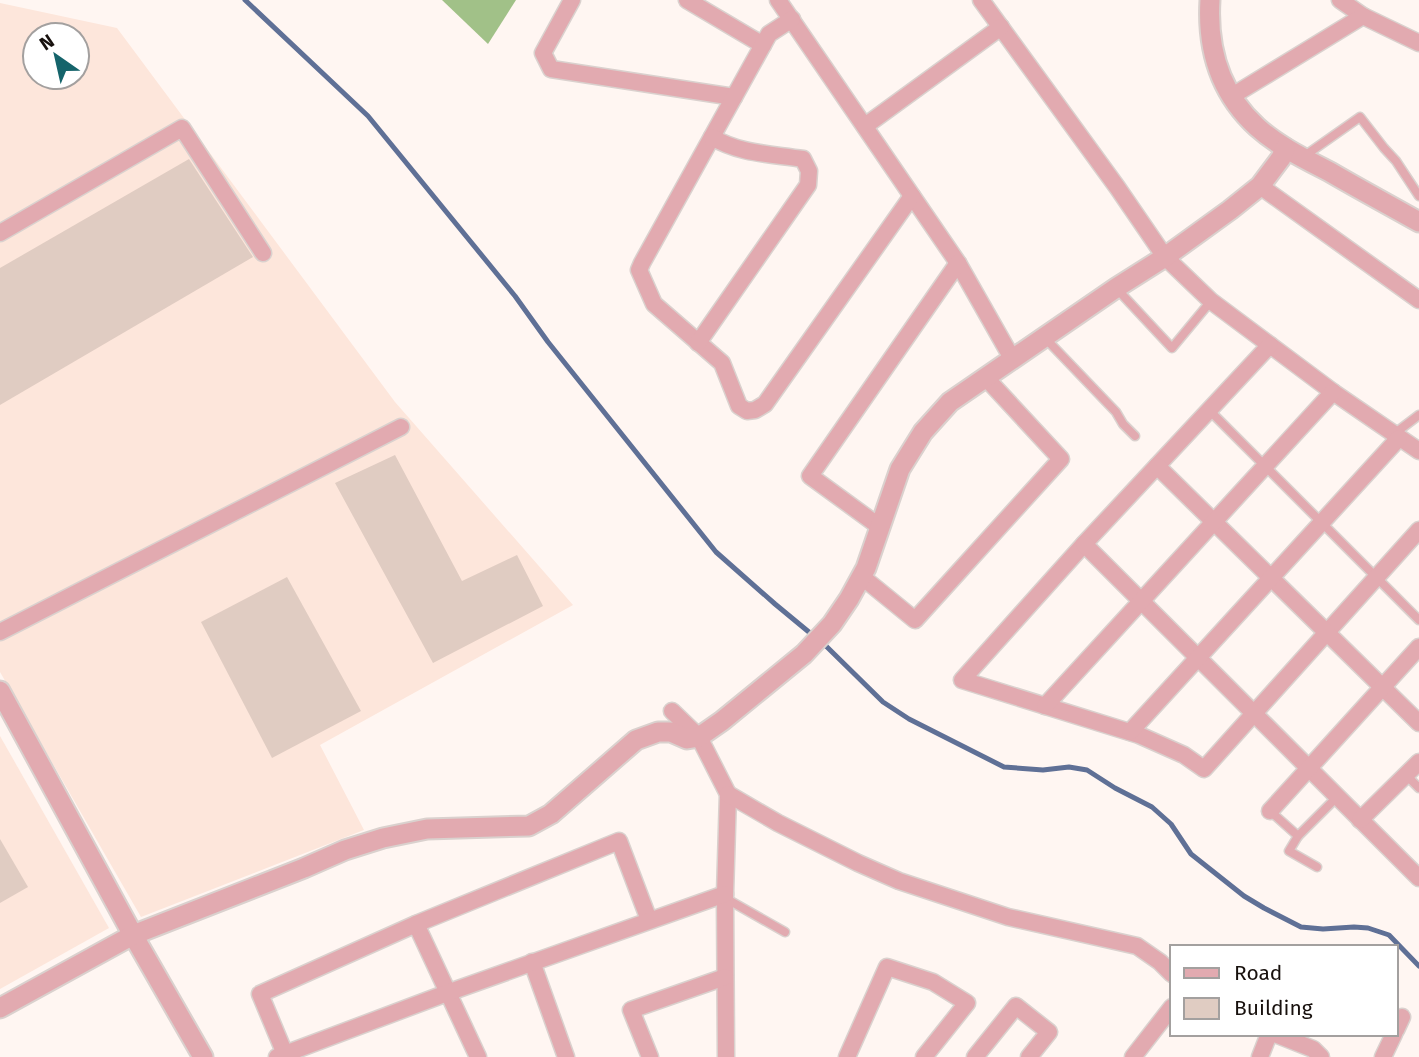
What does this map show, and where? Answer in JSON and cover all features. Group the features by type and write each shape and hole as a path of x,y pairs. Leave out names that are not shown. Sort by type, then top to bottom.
{"street":[{"path":"572,0 542,53 551,69 734,97"},
{"path":"687,0 763,45"},
{"path":"778,0 958,263 1013,359"},
{"path":"981,0 1165,257 1211,301 1333,392 1419,451"},
{"path":"1210,0 1212,49 1220,72 1240,109 1257,127 1285,148 1419,222"},
{"path":"1340,0 1363,16 1419,43"},
{"path":"1232,96 1363,16"},
{"path":"792,19 769,34 639,270 654,304 722,363 739,406 747,411 755,410 765,404 912,196"},
{"path":"865,126 1000,27"},
{"path":"0,233 182,128 263,253"},
{"path":"698,343 808,185 809,171 803,159 736,149 712,137"},
{"path":"0,1008 133,935 345,850 383,838 427,829 529,826 551,814 636,740 658,732 671,732 687,739 699,737 804,654 832,624 866,568 900,469 923,432 950,402 1230,210 1260,186 1281,158 1285,148"},
{"path":"1260,186 1419,300"},
{"path":"880,527 810,476 958,263"},
{"path":"1270,345 1084,544 962,680 1130,732 1184,755 1204,769 1419,530"},
{"path":"861,576 915,620 1060,459 986,378"},
{"path":"1045,706 1333,392"},
{"path":"0,632 401,427"},
{"path":"1130,732 1397,436"},
{"path":"1157,466 1419,723"},
{"path":"1084,544 1419,878"},
{"path":"1270,811 1419,647"},
{"path":"0,691 203,1057"},
{"path":"672,711 699,737 728,794 725,896 726,1057"},
{"path":"1360,820 1419,762"},
{"path":"728,794 778,823 899,881 1008,917 1137,946 1170,972"},
{"path":"649,920 619,841 416,924 260,994 280,1055 649,920 725,896"},
{"path":"416,924 478,1057"},
{"path":"532,962 566,1057"},
{"path":"847,1057 887,967 933,982 967,1003 924,1057"},
{"path":"650,1057 631,1010 725,977"},
{"path":"975,1057 1016,1006 1049,1032 1029,1057"},
{"path":"1134,1057 1170,1010"},
{"path":"1260,1057 1268,1036"},
{"path":"1280,1036 1313,1049 1321,1057"},
{"path":"1383,1057 1393,1036"}],"lane":[{"path":"1303,158 1360,117 1396,161 1419,195"},
{"path":"1116,288 1172,348 1211,301"},
{"path":"1045,338 1116,412 1135,436"},
{"path":"1209,410 1419,620"},
{"path":"1397,436 1419,415"},
{"path":"1406,775 1419,788"},
{"path":"1317,867 1289,851 1298,836 1337,797"},
{"path":"1270,811 1298,836"},
{"path":"725,896 785,932"}],"shaded area":[{"path":"0,3 84,21 21,21 21,91 91,91 91,22 117,28 395,402 573,605 320,745 364,830 141,917 0,672"},
{"path":"0,736 109,928 0,989"}],"green space":[{"path":"442,0 516,0 488,44"}],"building":[{"path":"189,159 253,257 0,405 0,268"},
{"path":"395,455 462,581 517,555 543,606 433,663 335,483"},
{"path":"287,577 361,711 272,758 201,622"},
{"path":"0,839 28,887 0,903"}],"waterway":[{"path":"245,0 368,116 515,296 548,342 716,552 827,647 883,702 909,719 1004,767 1043,770 1069,767 1087,770 1152,807 1171,824 1191,854 1244,896 1264,908 1301,927 1368,928 1389,935 1419,966"}]}
